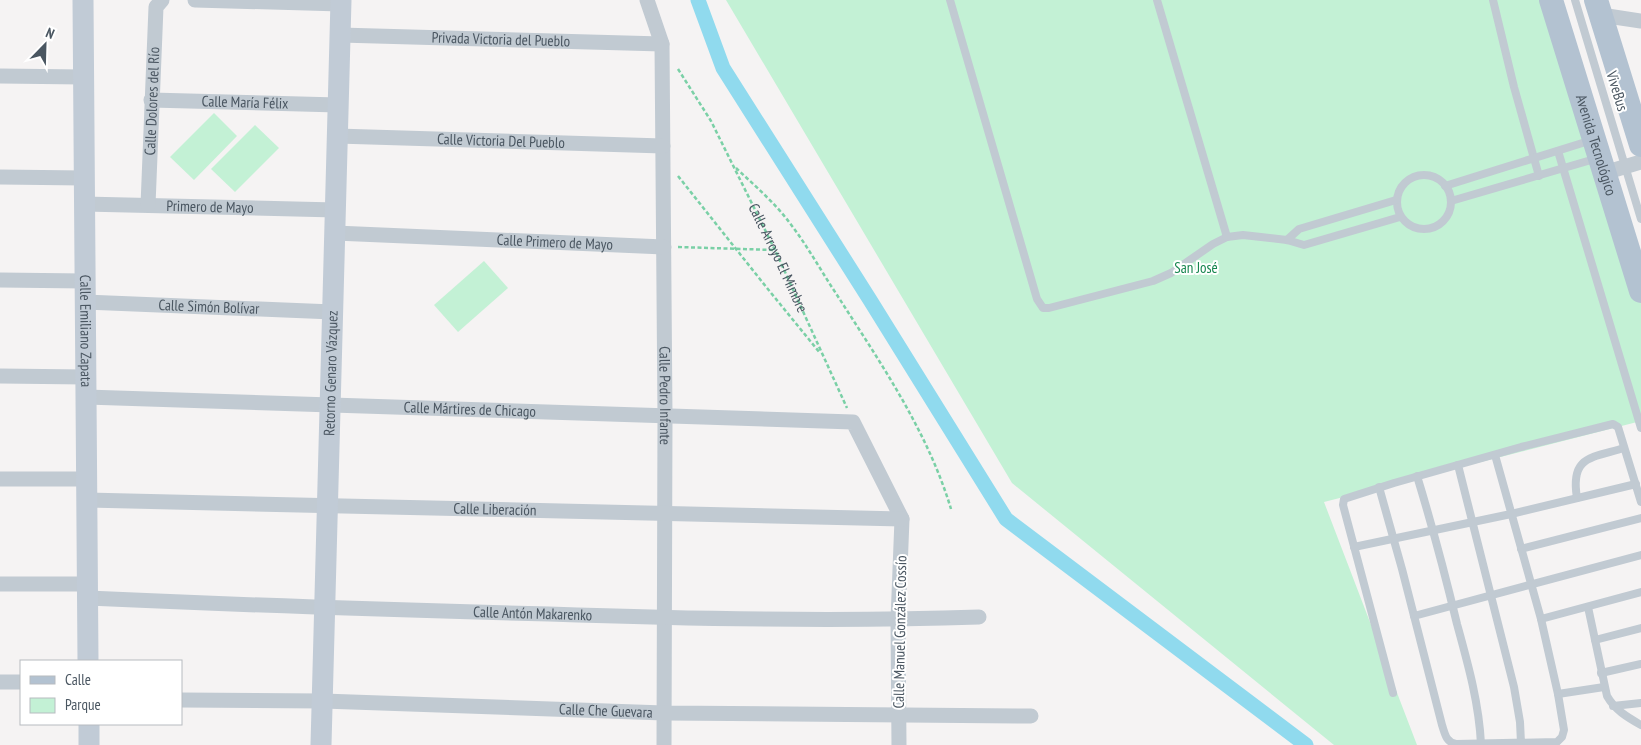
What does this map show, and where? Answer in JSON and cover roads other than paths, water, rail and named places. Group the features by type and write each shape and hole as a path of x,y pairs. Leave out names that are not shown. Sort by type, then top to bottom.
{"main road":[{"name":"Avenida Tecnológico","path":"1551,0 1606,159 1641,291"},
{"path":"1599,8 1641,145"}],"street":[{"name":"Calle Emiliano Zapata","path":"83,0 88,660"},
{"name":"Calle Dolores del Río","path":"148,205 156,7 162,0"},
{"path":"195,0 341,2"},
{"path":"647,0 662,44"},
{"name":"Retorno Genaro Vázquez","path":"322,745 341,2"},
{"path":"1599,8 1641,21"},
{"name":"Privada Victoria del Pueblo","path":"340,35 662,44"},
{"name":"Calle Pedro Infante","path":"662,44 665,416 664,745"},
{"path":"0,76 83,77"},
{"name":"Calle María Félix","path":"151,100 338,105"},
{"name":"Calle Victoria Del Pueblo","path":"338,136 663,152"},
{"path":"1606,159 1641,162"},
{"path":"0,177 84,178"},
{"name":"Primero de Mayo","path":"84,204 336,210"},
{"name":"Calle Primero de Mayo","path":"335,233 664,247"},
{"path":"0,280 85,281"},
{"name":"Calle Simón Bolívar","path":"85,302 333,312"},
{"name":"Calle Mártires de Chicago","path":"0,376 86,387 330,405 854,422 902,519"},
{"path":"0,479 87,479"},
{"name":"Calle Liberación","path":"87,500 902,519"},
{"name":"Calle Manuel González Cossío","path":"899,745 898,620 902,519"},
{"name":"Calle Antón Makarenko","path":"0,584 325,608 664,618 898,620 979,617"},
{"path":"0,682 20,682"},
{"name":"Calle Che Guevara","path":"182,700 323,702 664,713 1031,716"},
{"path":"89,725 89,745"}],"lane":[{"path":"950,0 1036,299 1041,307 1049,308 1153,281 1171,273 1227,236 1242,235 1287,240 1304,245 1400,217"},
{"path":"1157,0 1227,236"},
{"path":"1493,0 1514,87 1539,176"},
{"name":"ViveBus","path":"1576,0 1606,159 1641,219"},
{"path":"1558,151 1641,428"},
{"path":"1445,186 1558,151 1606,159"},
{"path":"1451,201 1563,168 1606,159"},
{"path":"1427,175 1437,178 1445,186 1451,201 1449,213 1442,223 1432,229 1420,230 1409,226 1400,217 1396,200 1399,189 1406,181 1416,176 1427,175"},
{"path":"1287,240 1299,230 1396,200"},
{"path":"1393,693 1343,505 1346,498 1495,454 1613,424 1618,427 1641,500"},
{"path":"1577,498 1576,478 1581,464 1590,458 1624,448"},
{"path":"1379,488 1446,738 1451,743 1456,744 1553,743 1560,740 1564,730 1558,694 1541,619 1495,454"},
{"path":"1458,465 1514,687 1522,743"},
{"path":"1417,476 1434,530 1473,684 1481,744"},
{"path":"1354,547 1511,514 1636,484"},
{"path":"1521,549 1641,518"},
{"path":"1414,616 1641,556"},
{"path":"1541,619 1641,592"},
{"path":"1588,607 1604,687 1613,706 1627,718 1641,725"},
{"path":"1595,640 1641,628"},
{"path":"1602,673 1641,664"},
{"path":"1558,694 1604,687"},
{"path":"1613,706 1641,703"}],"waterway":[{"path":"698,0 723,68 1006,519 1306,745"}],"park label":[{"name":"San José","path":"1196,268"}]}
